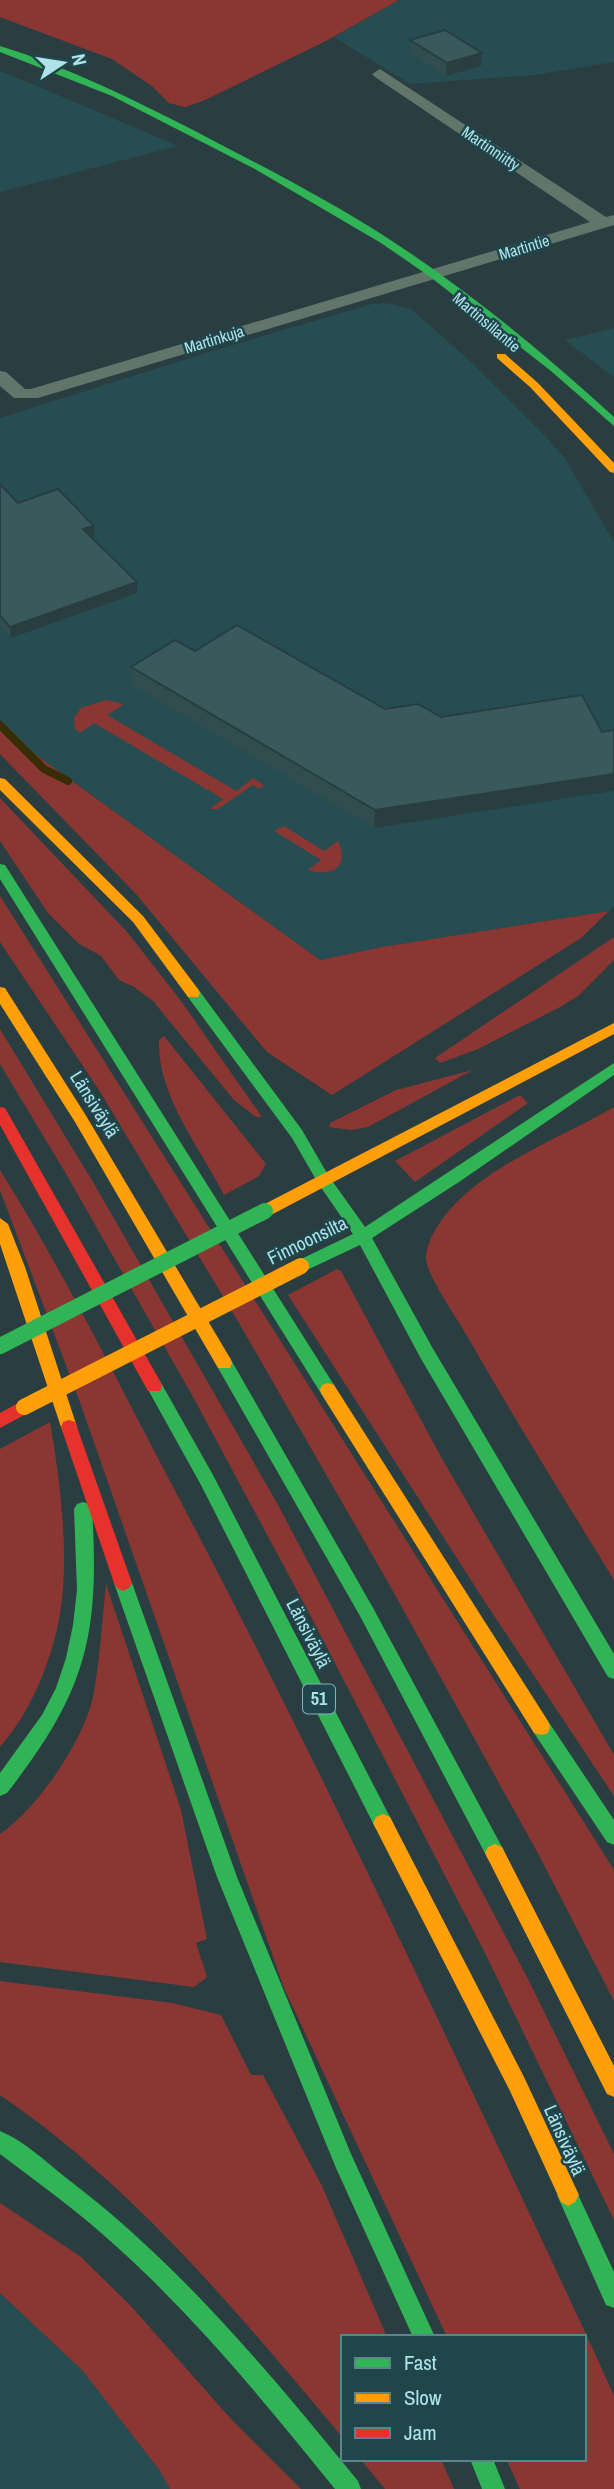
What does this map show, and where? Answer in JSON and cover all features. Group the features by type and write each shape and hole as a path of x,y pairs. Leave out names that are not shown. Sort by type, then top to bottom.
{"main road":[{"name":"Martinsillantie","path":"0,49 115,94 222,148 385,241 433,274 555,369 614,423"},
{"name":"Martinsillantie","path":"0,60 106,101 143,110"},
{"name":"Martinsillantie","path":"328,210 376,256"},
{"name":"Martinsillantie","path":"402,277 424,293"},
{"name":"Martinsillantie","path":"489,345 534,386 614,470"},
{"path":"0,782 138,919 297,1134 323,1180 363,1236 426,1352 614,1671"},
{"path":"0,868 507,1675 614,1836"},
{"name":"Länsiväylä","path":"0,992 110,1168 279,1457 443,1754 614,2087"},
{"path":"0,1346 614,1028"},
{"name":"Finnoonsilta","path":"0,1421 363,1236 454,1178 611,1070"},
{"name":"Länsiväylä","path":"0,1112 207,1480 517,2084 614,2297"},
{"path":"0,1224 17,1267 77,1452 227,1877 343,2161 423,2335"},
{"path":"0,1787 30,1751 63,1695 81,1635 88,1562 77,1452"},
{"path":"0,2141 90,2209 172,2285 271,2392 350,2489"},
{"path":"482,2461 494,2489"}],"street":[{"name":"Martinniitty","path":"380,74 608,221"},
{"name":"Martintie","path":"433,274 608,221"},
{"name":"Martinkuja","path":"0,376 20,394 32,394 402,277 433,274"}],"shaded area":[{"path":"0,0 399,0 326,41 203,101 185,107 169,103 152,86 112,59 0,17"},
{"path":"399,0 614,0 614,62 535,75 410,84 334,37"},
{"path":"0,71 32,84 178,146 0,192"},
{"path":"386,303 411,309 470,361 546,437 564,457 614,542 614,907 609,911 382,947 320,960 0,729 0,418 206,353 372,304"},
{"path":"614,328 614,377 565,340"},
{"path":"106,700 124,704 107,715 237,791 253,778 264,785 259,789 253,785 218,809 210,809 223,799 94,723 80,733 75,729 74,718 81,708"},
{"path":"0,729 320,960 382,947 609,911 581,938 332,1095 267,1052 136,894 0,754"},
{"path":"0,798 128,933 181,1001 262,1117 256,1117 234,1100 153,1001 119,980 101,956 78,943 48,913 0,841"},
{"path":"284,826 324,851 338,841 342,858 340,864 331,871 308,870 321,860 274,831"},
{"path":"0,896 614,1870 614,2001 541,1859 389,1584 239,1323 99,1090 0,942"},
{"path":"614,937 614,960 578,996 478,1049 440,1063 435,1058"},
{"path":"0,1029 93,1182 277,1503 528,1979 614,2154 614,2220 484,1951 308,1611 192,1395 0,1064"},
{"path":"164,1036 266,1164 259,1176 224,1195 172,1101 160,1061 159,1040"},
{"path":"473,1070 368,1127 351,1130 329,1127 330,1123 396,1090"},
{"path":"520,1095 528,1103 415,1182 395,1161"},
{"path":"614,1107 614,1580 443,1297 426,1257 431,1238 446,1215 487,1177"},
{"path":"0,1170 94,1334 235,1606 492,2134 592,2347 614,2396 614,2489 520,2489 507,2461 586,2461 586,2335 446,2335 284,1988 81,1405 0,1190"},
{"path":"337,1269 341,1271 441,1457 614,1755 614,1796 487,1605 288,1295"},
{"path":"50,1422 63,1527 61,1610 44,1673 24,1713 0,1747 0,1449"},
{"path":"106,1584 181,1810 207,1939 196,1943 207,1977 194,1987 0,1962 0,1834 43,1792 69,1754 88,1715 97,1669"},
{"path":"0,1981 172,2003 221,2015 251,2075 263,2075 322,2186 386,2335 341,2335 341,2436 224,2299 140,2211 49,2131 0,2095"},
{"path":"0,2203 81,2257 129,2304 231,2419 301,2489 170,2489 160,2471 83,2371 0,2293"},
{"path":"0,2293 83,2371 160,2471 170,2489 0,2489"},
{"path":"362,2461 442,2461 454,2489 385,2489"}],"building":[{"path":"445,30 482,53 447,63 410,40"},
{"path":"0,484 18,503 58,489 94,526 83,529 137,582 10,627 0,616"},
{"path":"237,625 385,709 418,704 441,717 582,695 602,732 614,730 614,774 375,810 131,667 175,640 195,651"}],"waterway":[{"path":"0,725 44,769 68,781"}],"traffic: fast":[{"path":"0,49 115,94 256,166 385,241 433,274 555,369 614,423"},
{"path":"0,868 328,1390"},
{"path":"193,993 297,1134 323,1179 363,1236 426,1352 614,1671"},
{"path":"301,1266 363,1236 454,1178 614,1068"},
{"path":"0,1346 265,1211"},
{"path":"224,1363 366,1611 495,1853"},
{"path":"154,1386 207,1480 383,1823"},
{"path":"0,1787 48,1721 64,1690 75,1658 86,1590 83,1509"},
{"path":"123,1583 227,1877 343,2161 423,2335"},
{"path":"541,1727 614,1836"},
{"path":"0,2141 95,2214 157,2269 242,2360 350,2489"},
{"path":"568,2195 614,2297"},
{"path":"482,2461 494,2489"}],"traffic: slow":[{"path":"501,356 534,385 614,470"},
{"path":"0,782 138,919 193,993"},
{"path":"0,992 80,1118 224,1363"},
{"path":"265,1211 614,1028"},
{"path":"0,1224 17,1267 69,1427"},
{"path":"24,1407 301,1266"},
{"path":"328,1390 541,1727"},
{"path":"383,1823 517,2084 568,2195"},
{"path":"495,1853 614,2087"}],"traffic: jam":[{"path":"0,1112 154,1386"},
{"path":"0,1421 24,1407"},
{"path":"69,1427 123,1583"}]}
